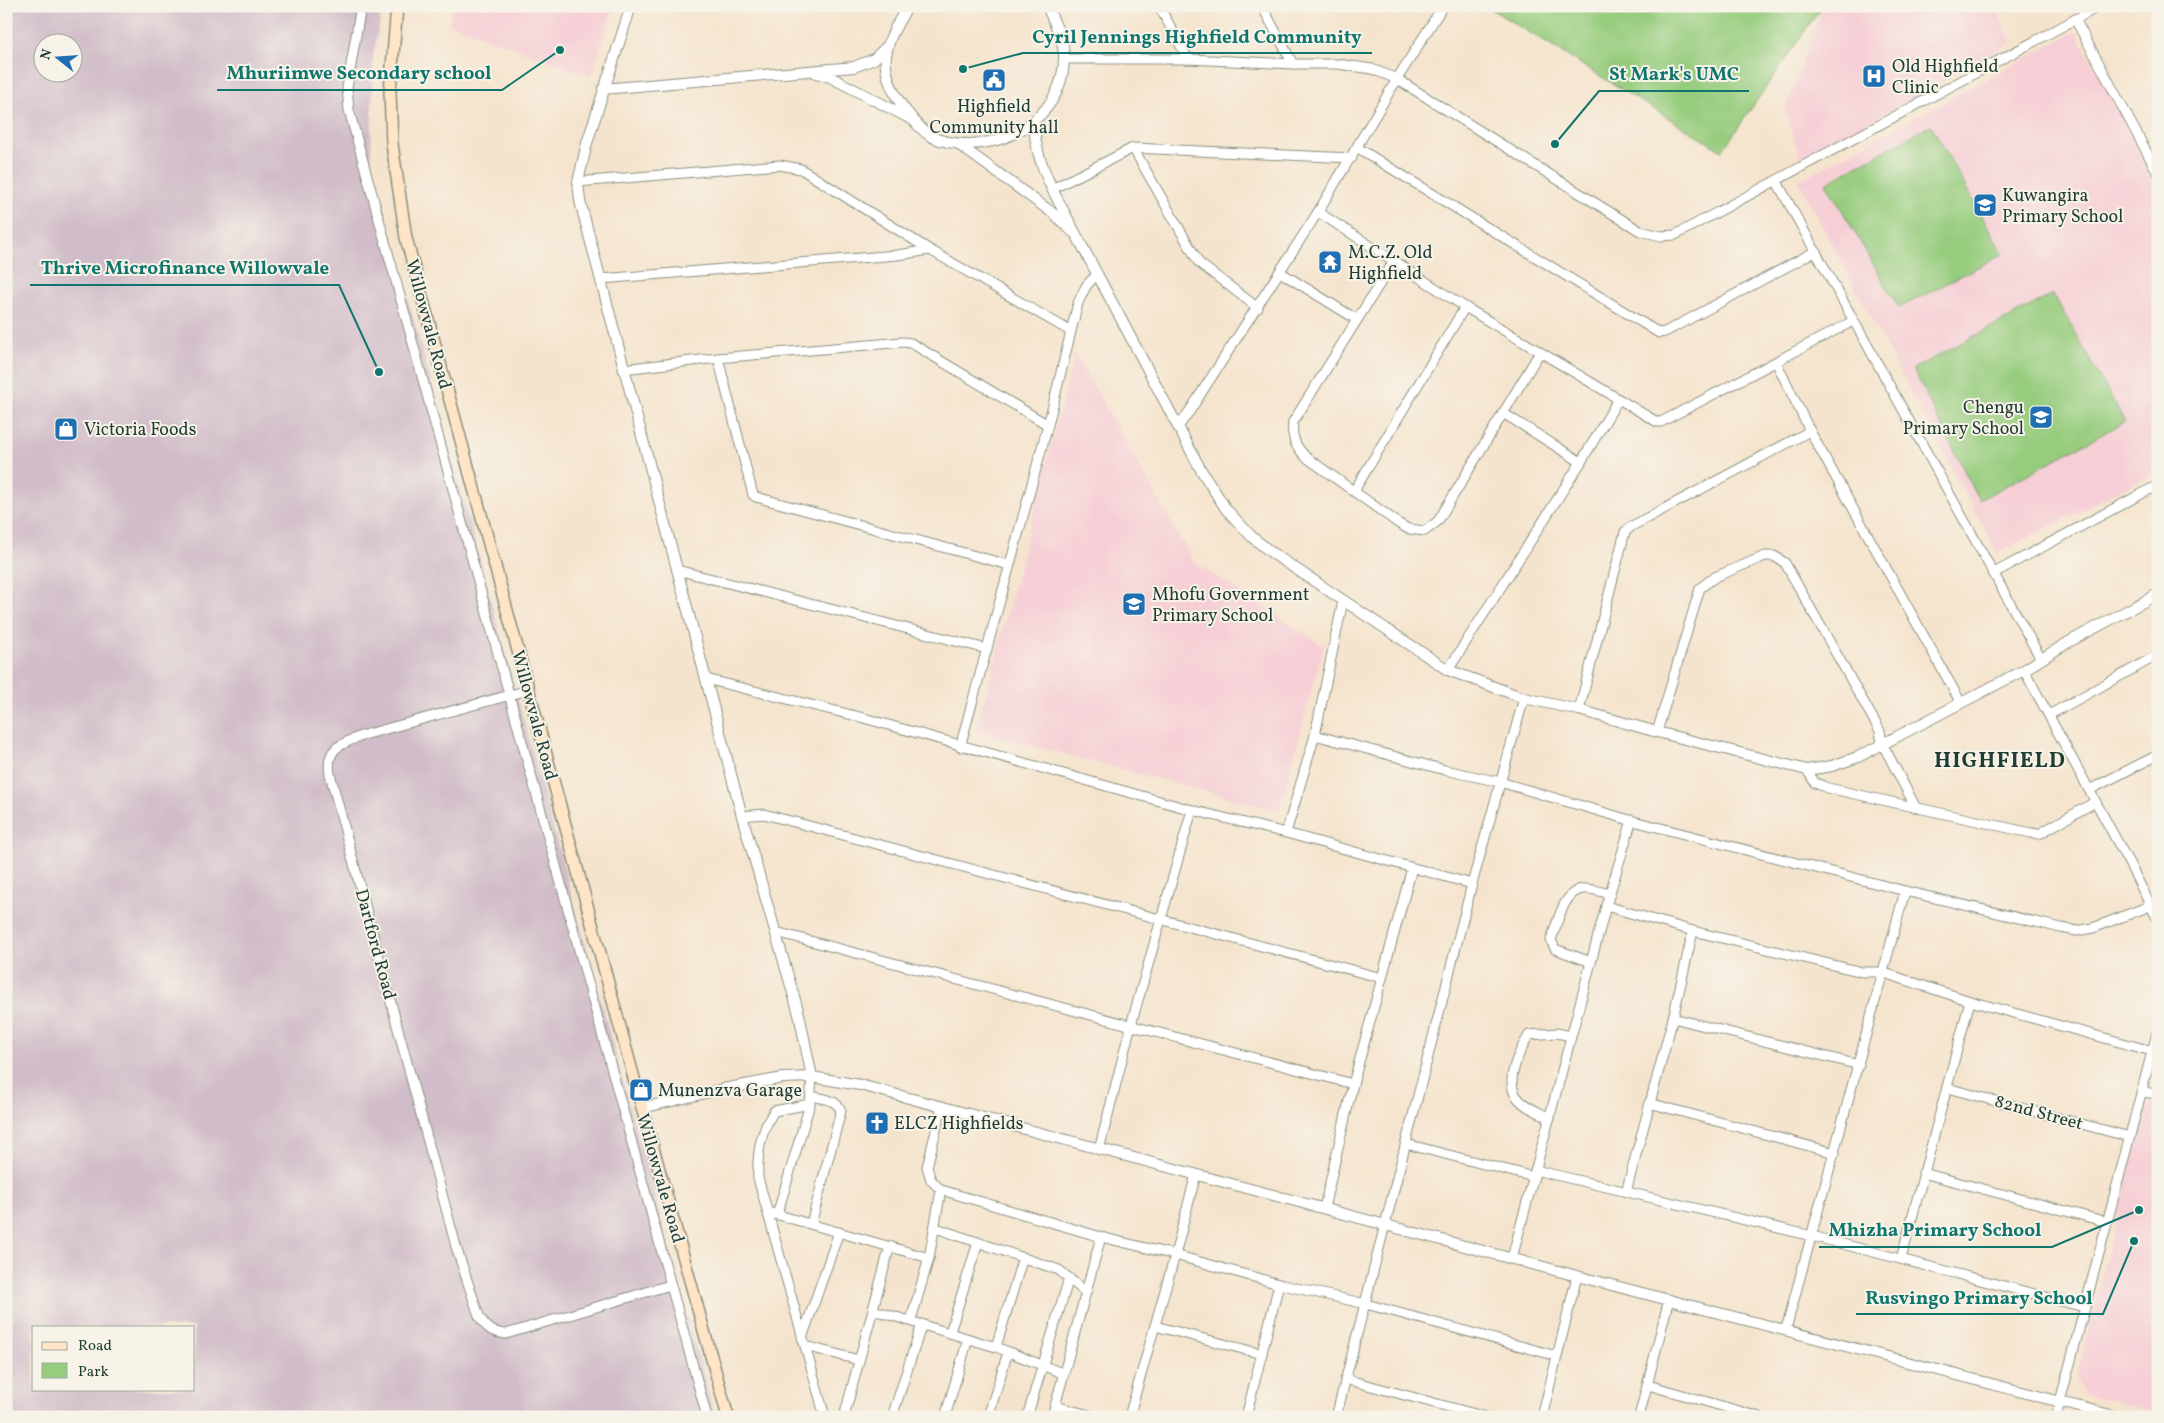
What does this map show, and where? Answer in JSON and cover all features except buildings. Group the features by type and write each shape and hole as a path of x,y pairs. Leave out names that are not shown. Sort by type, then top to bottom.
{"main road":[{"name":"Willowvale Road","path":"397,6 390,91 391,135 398,194 406,238 642,1108 728,1417"}],"street":[{"path":"361,6 347,88 349,110 707,1417"},
{"path":"631,6 587,143 578,182 587,232 742,816 799,1014 812,1077 811,1100 773,1214"},
{"path":"604,89 854,67 874,59 885,48 908,6"},
{"path":"812,71 830,77 914,121 932,136 958,144 986,144 1012,136 1034,122 1056,94 1062,76 1064,59 1062,42 1047,6"},
{"path":"1159,6 1188,59"},
{"path":"1262,6 1293,64"},
{"path":"1178,427 1258,308 1352,158 1397,79 1443,6"},
{"path":"1064,59 1188,59 1353,65 1372,69 1397,79 1640,231 1650,234 1675,235 1777,182 2100,6"},
{"path":"2075,19 2158,173"},
{"path":"885,48 887,76 896,96 914,121"},
{"path":"1034,122 1035,145 1052,188 1201,470 1238,524 1272,553 1448,670 1524,698 1579,710 1807,770 1845,763 2024,670 2158,594"},
{"path":"958,144 1054,214 1077,236"},
{"path":"1052,188 1133,148 1352,158"},
{"path":"1133,148 1199,263 1258,308"},
{"path":"1358,148 1659,333 1665,332 1816,250"},
{"path":"578,182 790,166 801,169 930,250 1070,331"},
{"path":"1777,182 2041,659"},
{"path":"1318,212 1465,307 1618,400 1653,420 1661,422 1853,321"},
{"path":"601,279 930,250"},
{"path":"1394,261 1293,422 1291,434 1294,443 1306,457 1398,523 1408,529 1425,531 1438,521 1540,352"},
{"path":"1280,272 1356,319"},
{"path":"960,747 1048,425 1078,302 1086,286 1096,274"},
{"path":"1354,491 1465,307"},
{"path":"623,368 718,358 903,342 911,343 1048,425"},
{"path":"718,358 753,495 1009,565"},
{"path":"1776,362 1810,431 1961,703"},
{"path":"1448,670 1581,462 1618,400"},
{"path":"1503,413 1581,462"},
{"path":"1579,710 1625,532 1632,526 1810,431"},
{"path":"1994,573 2158,485"},
{"path":"1657,732 1700,588 1715,577 1770,556 1781,559 1880,731 1882,744 1915,806"},
{"path":"677,570 987,649"},
{"path":"1286,832 1315,735 1343,600"},
{"path":"2050,715 2158,656"},
{"path":"2024,670 2050,715 2158,920"},
{"path":"706,679 860,717 960,747 1192,810 1286,832 1472,884"},
{"name":"Dartford Road","path":"528,690 364,735 334,750 328,764 457,1250 479,1316 485,1326 491,1331 506,1334 670,1285"},
{"path":"1336,1417 1472,884 1524,698"},
{"path":"1315,735 1445,770 1500,782 1632,820 1905,891 2077,931 2093,928 2150,906"},
{"path":"2089,790 2158,755"},
{"path":"1807,770 1815,783 2039,834 2095,802"},
{"path":"1099,1150 1131,1025 1192,810"},
{"path":"742,816 764,814 1382,978"},
{"path":"1512,1258 1606,906 1632,820"},
{"path":"1324,1208 1353,1084 1412,868"},
{"path":"1591,962 1555,949 1551,940 1566,901 1575,891 1584,888 1610,894"},
{"path":"1786,1329 1859,1065 1881,972 1905,891"},
{"path":"1606,906 1693,931 1862,972 1881,972 1970,1001 2152,1051"},
{"path":"1626,1192 1673,1018 1693,931"},
{"path":"776,932 1353,1084"},
{"path":"1900,1259 1970,1001"},
{"path":"1673,1018 1859,1065"},
{"path":"2056,1417 2158,1030"},
{"path":"1550,1118 1528,1106 1516,1096 1512,1082 1514,1067 1528,1035 1557,1033 1571,1036"},
{"path":"642,1108 783,1078 812,1077 860,1085 1577,1276 2061,1400 2118,1417"},
{"name":"82nd Street","path":"1947,1088 2130,1136"},
{"path":"2142,1092 2158,1094"},
{"path":"811,1224 841,1111 838,1104 834,1102 811,1100 774,1111 766,1122 757,1154 758,1178 773,1214 804,1342 825,1417"},
{"path":"1649,1103 1835,1153"},
{"path":"942,1106 927,1167 931,1180 941,1190 1100,1238 1175,1255 1279,1284 1366,1304 1557,1356"},
{"path":"1406,1144 1534,1174 1626,1192 1812,1236 2084,1307"},
{"path":"1923,1173 2107,1222"},
{"path":"1129,1417 1196,1174"},
{"path":"910,1320 929,1258 936,1228 941,1190"},
{"path":"773,1214 929,1258"},
{"path":"936,1228 1059,1270 1085,1292"},
{"path":"804,1342 839,1232"},
{"path":"1052,1417 1062,1373 1100,1238"},
{"path":"950,1332 978,1242"},
{"path":"844,1417 890,1246"},
{"path":"996,1347 1023,1257"},
{"path":"1542,1417 1577,1276"},
{"path":"1027,1417 1069,1278"},
{"path":"1246,1417 1279,1284"},
{"path":"1639,1417 1669,1299"},
{"path":"873,1310 996,1347 1062,1373"},
{"path":"892,1417 922,1324"},
{"path":"1155,1326 1262,1354"},
{"path":"945,1417 968,1339"},
{"path":"804,1342 859,1360"},
{"path":"988,1417 1008,1352"},
{"path":"1345,1379 1486,1417"},
{"path":"1648,1385 1734,1413 1760,1417"},
{"path":"1055,1406 1096,1417"}],"shaded area":[{"path":"6,6 383,6 373,56 371,164 715,1417 6,1417"},
{"path":"453,6 614,6 591,76 449,24"},
{"name":"Old Highfield Clinic","path":"1823,6 1994,6 2012,42 1801,161 1785,110"},
{"path":"2076,31 2158,189 2158,471 1997,553 1798,181"},
{"name":"Mhofu Government Primary School","path":"1075,354 1194,562 1324,646 1279,811 976,731"},
{"path":"2147,1103 2158,1105 2158,1413 2084,1395 2076,1377"}],"green space":[{"path":"1486,6 1822,6 1722,151"},
{"path":"1931,125 2003,254 1899,308 1826,183"},
{"path":"2053,294 2125,422 1979,500 1913,369"}],"place":[{"name":"Mhuriimwe Secondary school","path":"560,50"},
{"name":"Cyril Jennings Highfield Community","path":"963,69"},
{"name":"Old Highfield Clinic","path":"1874,76"},
{"name":"Highfield Community hall","path":"994,80"},
{"name":"St Mark's UMC","path":"1555,144"},
{"name":"Kuwangira Primary School","path":"1985,205"},
{"name":"M.C.Z. Old Highfield","path":"1330,262"},
{"name":"Thrive Microfinance Willowvale","path":"379,372"},
{"name":"Chengu Primary School","path":"2041,417"},
{"name":"Victoria Foods","path":"66,429"},
{"name":"Mhofu Government Primary School","path":"1134,604"},
{"name":"Munenzva Garage","path":"641,1090"},
{"name":"ELCZ Highfields","path":"877,1123"},
{"name":"Mhizha Primary School","path":"2139,1210"},
{"name":"Rusvingo Primary School","path":"2134,1241"}],"district":[{"name":"HIGHFIELD","path":"2000,759"}]}
